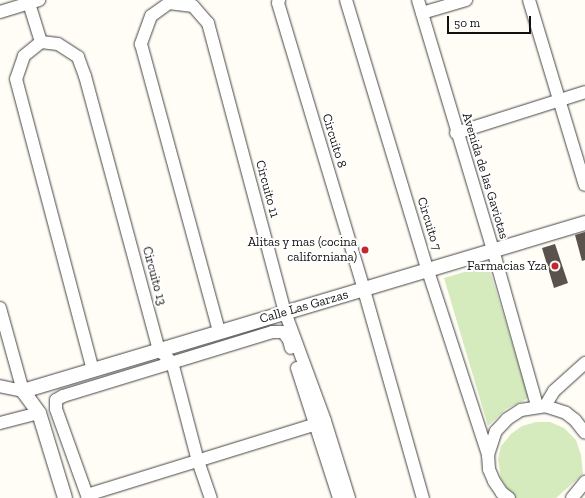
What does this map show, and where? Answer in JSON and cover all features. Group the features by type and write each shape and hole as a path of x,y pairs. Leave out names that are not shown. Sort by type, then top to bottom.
{"street":[{"name":"Circuito 8","path":"278,0 280,11 364,290 423,498"},
{"name":"Circuito 7","path":"346,0 428,271 488,455 489,469 494,481 502,493 509,498"},
{"name":"Avenida de las Gaviotas","path":"418,0 456,133 541,406"},
{"path":"422,13 466,0"},
{"path":"529,0 585,185"},
{"path":"0,12 32,1 41,42 24,56 16,79 93,370"},
{"path":"168,2 151,16 141,44 219,331"},
{"name":"Circuito 11","path":"168,2 193,6 208,23 285,312 320,423 349,498"},
{"name":"Circuito 13","path":"41,42 58,44 78,57 85,76 159,350"},
{"path":"456,133 585,92"},
{"name":"Calle Las Garzas","path":"23,391 219,331 364,290 585,223"},
{"path":"0,308 23,391 39,413 65,498"},
{"path":"320,423 87,496 56,409 56,400 63,396 172,362 272,332 282,332 288,340 320,423 339,498"},
{"path":"159,350 172,362 198,461 211,498"},
{"path":"541,406 554,391 583,367"},
{"path":"0,386 23,391"},
{"path":"488,455 492,439 501,424 517,412 541,406 566,413 575,420 585,433"},
{"path":"0,423 39,413"}],"green space":[{"path":"488,265 529,398 506,409 488,426 444,278"},
{"path":"536,422 550,422 564,428 576,440 581,455 583,474 556,498 514,498 508,491 501,478 498,459 501,446 511,434 522,426"}],"building":[{"path":"585,232 585,260 582,261 575,235"},
{"name":"Farmacias Yza","path":"555,244 568,283 554,288 542,248"}],"place":[{"name":"Alitas y mas (cocina californiana)","path":"365,250"},
{"name":"Farmacias Yza","path":"555,266"}]}
